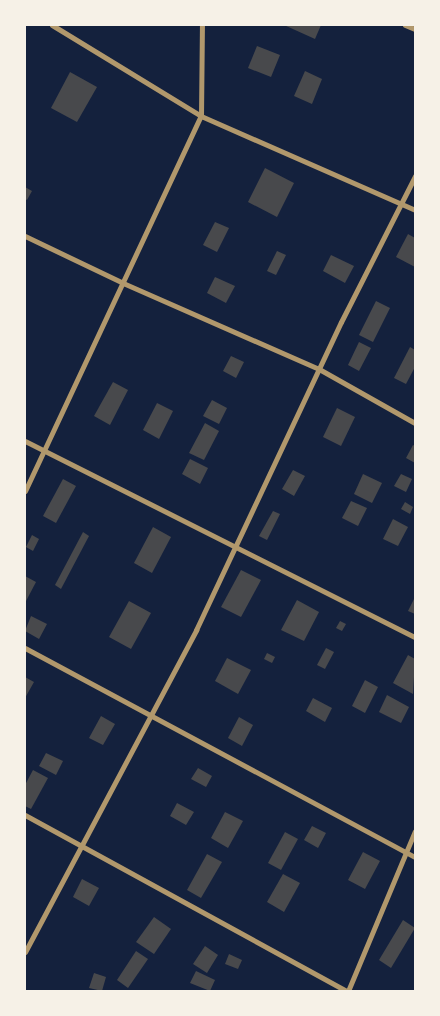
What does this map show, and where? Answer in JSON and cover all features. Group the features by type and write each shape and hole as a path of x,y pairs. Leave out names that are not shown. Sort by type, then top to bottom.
{"street":[{"path":"52,25 201,116 415,210"},
{"path":"25,491 201,116 202,25"},
{"path":"405,25 415,29"},
{"path":"25,952 150,717 236,546 319,369 415,176"},
{"path":"25,236 123,283 319,369 415,423"},
{"path":"25,441 415,637"},
{"path":"25,648 150,717 415,857"},
{"path":"25,816 82,844 347,991 415,831"}],"building":[{"path":"284,25 321,25 315,39"},
{"path":"257,46 280,55 271,77 248,68"},
{"path":"305,71 322,79 312,104 294,96"},
{"path":"70,72 97,87 77,122 51,108"},
{"path":"265,168 294,183 277,217 248,202"},
{"path":"25,187 32,191 27,200 25,199"},
{"path":"215,222 229,228 217,252 203,245"},
{"path":"408,234 415,238 415,267 396,257"},
{"path":"277,251 286,255 276,275 267,271"},
{"path":"331,255 354,266 345,283 323,271"},
{"path":"215,277 235,286 226,303 207,293"},
{"path":"376,301 390,308 373,342 359,335"},
{"path":"359,342 371,348 359,371 348,365"},
{"path":"410,347 415,350 415,367 406,384 394,378"},
{"path":"231,356 244,362 236,378 223,371"},
{"path":"113,382 128,390 110,425 94,416"},
{"path":"212,400 227,408 219,424 203,416"},
{"path":"157,403 173,411 159,439 143,430"},
{"path":"337,408 355,417 341,446 323,437"},
{"path":"205,423 219,431 204,460 189,453"},
{"path":"413,445 415,446 415,463 406,458"},
{"path":"190,459 208,468 200,484 182,474"},
{"path":"293,470 305,476 294,496 282,489"},
{"path":"363,474 382,483 372,503 354,494"},
{"path":"401,474 412,479 406,492 394,486"},
{"path":"63,479 76,486 56,523 43,516"},
{"path":"351,501 367,508 358,526 342,518"},
{"path":"405,502 413,507 410,514 401,509"},
{"path":"273,511 280,514 267,540 259,536"},
{"path":"393,519 408,527 398,546 383,539"},
{"path":"153,527 171,537 152,573 134,563"},
{"path":"83,532 89,536 61,589 55,585"},
{"path":"32,535 39,539 33,551 26,547"},
{"path":"241,570 261,580 241,617 221,607"},
{"path":"25,576 36,582 25,603"},
{"path":"415,597 415,614 408,611"},
{"path":"297,600 319,612 304,641 281,630"},
{"path":"129,601 151,613 131,649 109,637"},
{"path":"31,616 47,624 39,639 25,631"},
{"path":"340,621 346,624 342,631 336,628"},
{"path":"326,648 334,652 325,669 317,665"},
{"path":"267,653 275,657 272,663 264,659"},
{"path":"408,655 415,659 413,694 393,683"},
{"path":"227,658 251,670 238,694 215,681"},
{"path":"25,677 34,682 25,698"},
{"path":"365,680 378,687 365,713 352,706"},
{"path":"387,695 409,707 401,723 379,712"},
{"path":"313,698 332,708 325,722 306,711"},
{"path":"101,716 115,724 103,745 89,738"},
{"path":"239,717 253,725 242,746 228,738"},
{"path":"46,753 63,761 56,775 39,766"},
{"path":"198,768 212,776 206,787 191,779"},
{"path":"33,770 48,778 31,809 25,806 25,785"},
{"path":"177,803 194,812 186,825 170,816"},
{"path":"225,812 243,821 228,848 211,838"},
{"path":"312,826 326,833 318,848 304,840"},
{"path":"285,832 298,839 281,870 268,863"},
{"path":"363,852 380,861 365,889 348,880"},
{"path":"207,854 222,862 201,898 187,890"},
{"path":"283,874 300,883 284,912 267,902"},
{"path":"82,879 99,888 89,906 73,897"},
{"path":"154,917 171,929 154,954 136,942"},
{"path":"403,920 415,928 391,968 379,960"},
{"path":"205,946 218,955 207,973 193,964"},
{"path":"136,951 148,959 128,988 117,980"},
{"path":"229,954 242,960 238,969 225,964"},
{"path":"196,971 215,980 210,991 190,983"},
{"path":"94,973 106,977 102,991 89,988"}]}
